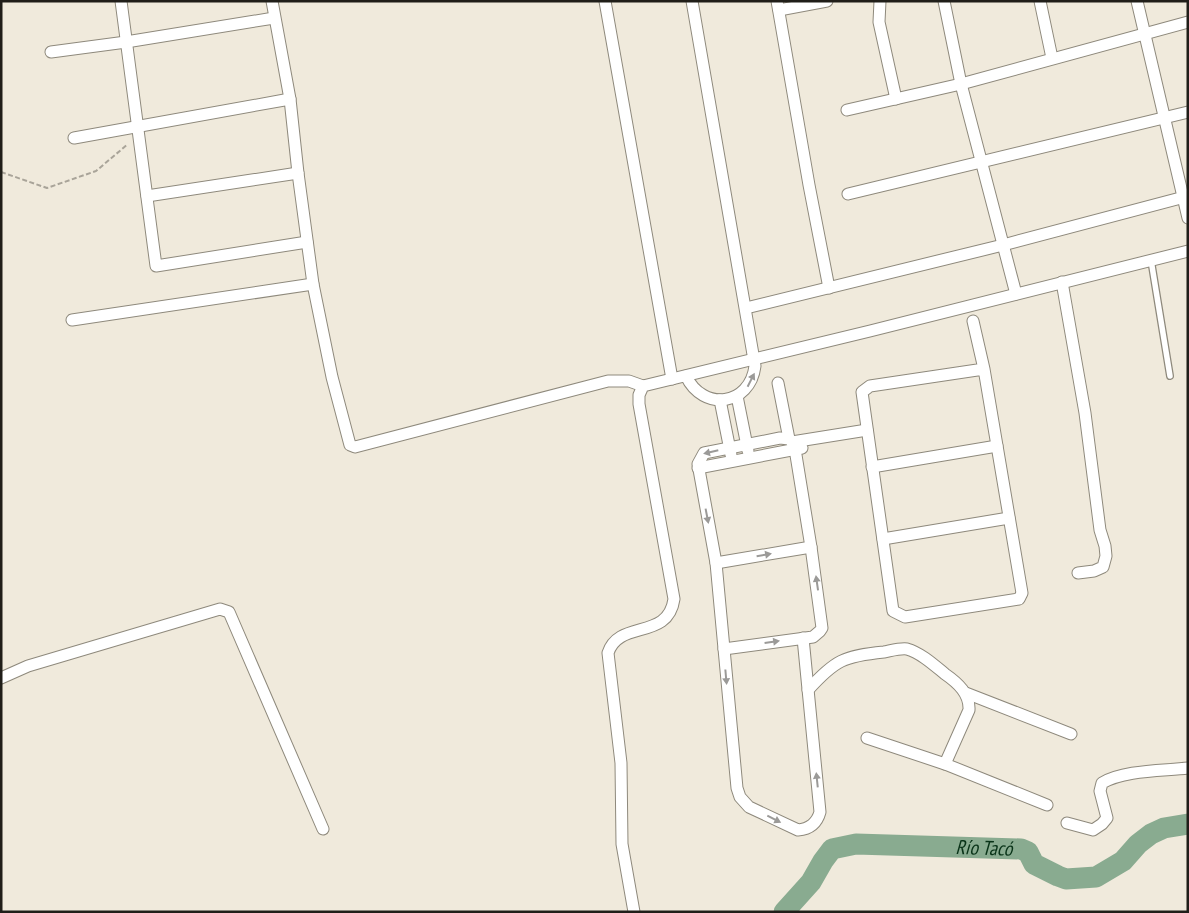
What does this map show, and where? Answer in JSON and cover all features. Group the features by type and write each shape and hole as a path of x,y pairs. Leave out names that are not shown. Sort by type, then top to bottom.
{"street":[{"path":"121,1 156,266 307,242"},
{"path":"272,1 290,99 313,284 334,386 348,441 350,446 355,448 608,382 629,381 643,386 686,376 1188,251"},
{"path":"605,1 672,379"},
{"path":"686,376 692,387 702,395 720,400 738,396 743,392 752,380 756,366 692,1"},
{"path":"827,1 778,6 807,176 829,288"},
{"path":"880,1 879,22 896,99"},
{"path":"1040,1 1052,58"},
{"path":"1137,1 1164,118 1185,197 1188,218"},
{"path":"942,2 961,84 1016,294"},
{"path":"51,52 274,18"},
{"path":"847,110 961,84 1188,22"},
{"path":"74,138 138,128 290,99"},
{"path":"848,194 1188,112"},
{"path":"147,196 298,173"},
{"path":"746,308 1003,246 1185,197"},
{"path":"1062,282 1085,413 1100,530 1106,556 1103,567 1094,571 1078,573"},
{"path":"72,320 313,284"},
{"path":"973,321 984,369 1022,593 1019,599 905,617 893,611 862,392 870,386 984,369"},
{"path":"724,649 817,635 822,624 811,547 792,443 778,383"},
{"path":"634,912 622,844 621,763 608,653 613,643 620,636 654,626 664,620 671,611 674,599 638,404 643,386"},
{"path":"738,396 750,458"},
{"path":"720,400 732,461"},
{"path":"698,468 750,458 792,443 867,434"},
{"path":"792,443 780,438 704,453 698,460 698,468 716,563 738,792 749,807 798,830 812,826 820,812 803,638"},
{"path":"872,467 997,446"},
{"path":"883,539 1009,518"},
{"path":"716,563 811,547"},
{"path":"1,678 28,666 220,608 229,612 323,829"},
{"path":"808,690 826,670 840,660 860,654 906,649 927,659 954,680 966,693 970,701 969,710 945,764"},
{"path":"966,693 1071,734"},
{"path":"867,738 945,764 1047,805"},
{"path":"1067,823 1093,830 1102,824 1107,818 1100,791 1102,783 1109,779 1126,775 1188,768"}],"lane":[{"path":"1152,260 1170,376"}],"path":[{"path":"1,172 47,188 96,171 127,144 140,144"}],"waterway":[{"name":"Río Tacó","path":"784,912 811,882 832,849 856,844 1021,849 1028,852 1034,864 1066,879 1096,877 1123,861 1138,844 1151,834 1164,828 1188,824"}]}
